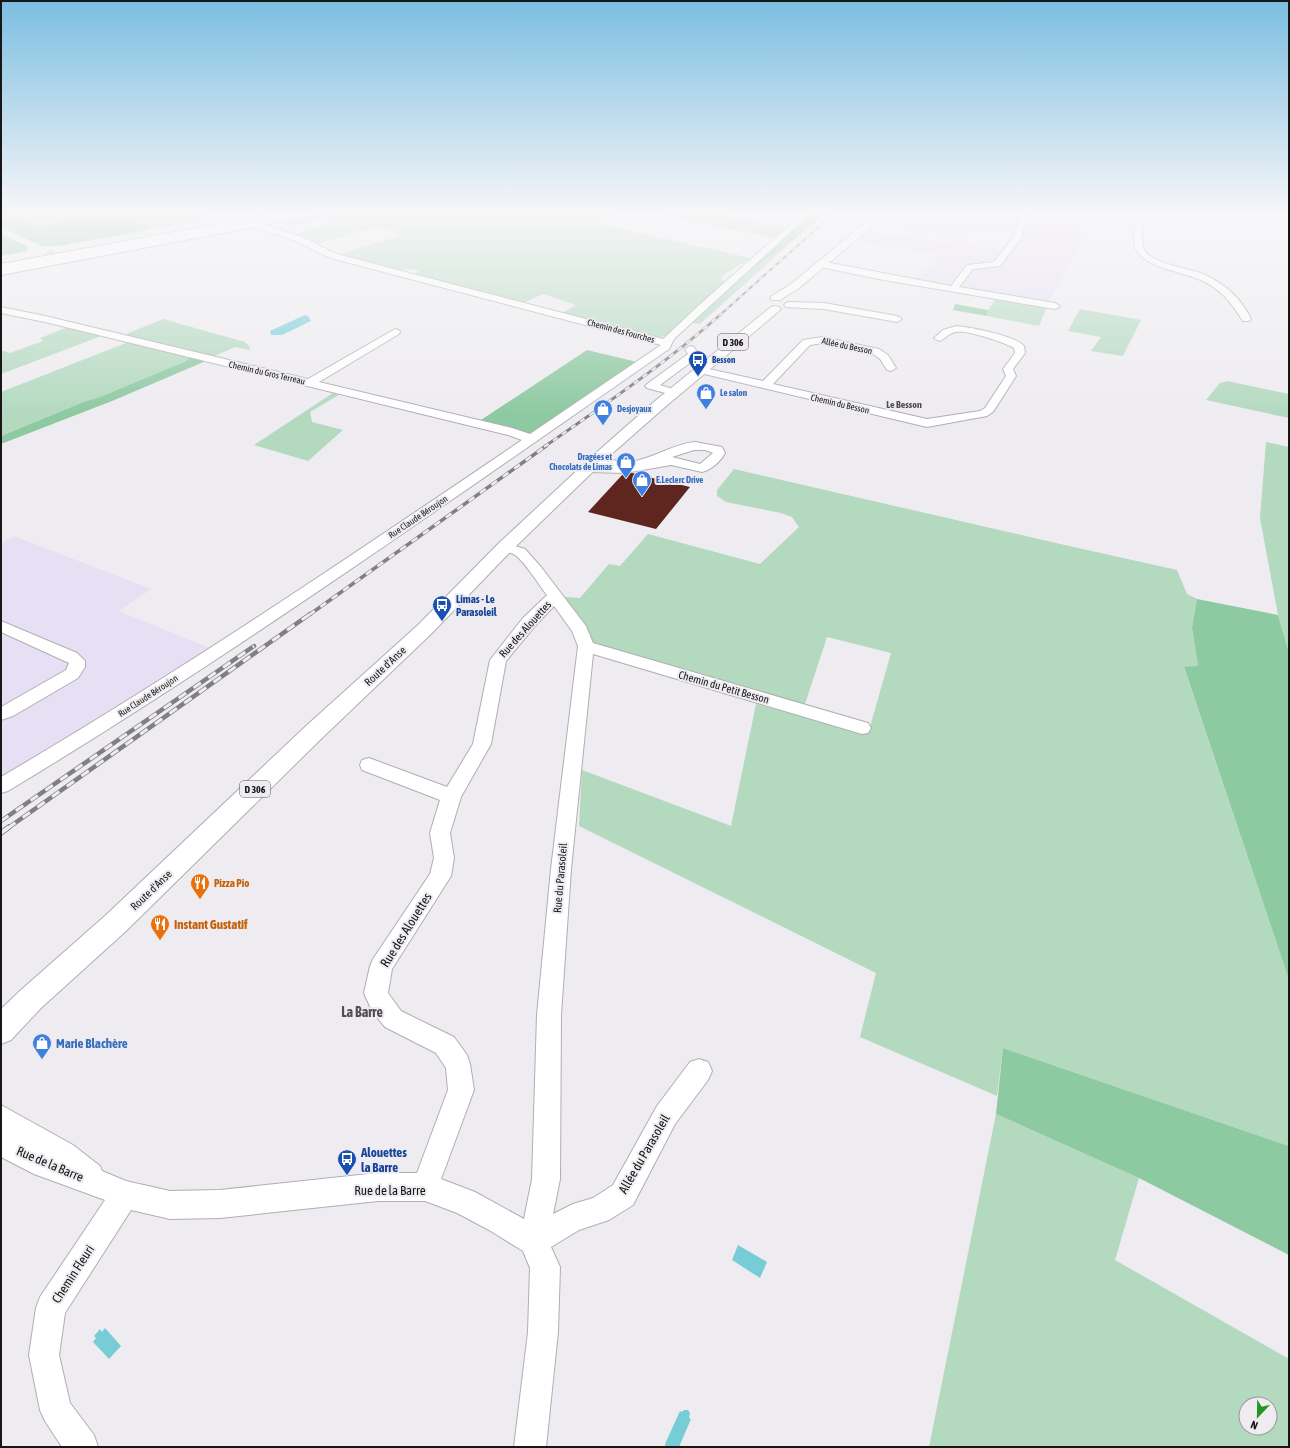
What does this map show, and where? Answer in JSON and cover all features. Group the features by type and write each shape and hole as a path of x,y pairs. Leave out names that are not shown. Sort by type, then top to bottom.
{"main road":[{"name":"Route d'Anse","path":"1,1007 24,990 105,918 339,692 594,455 774,303 794,291 795,286 801,281"},
{"name":"Route d'Anse","path":"1,1030 31,999 116,923 314,732 424,629 505,547 602,455 700,370 774,303"}],"street":[{"name":"Chemin des Fourches","path":"427,281 666,343"},
{"name":"Rue Claude Béroujon","path":"1,786 88,735 169,683 309,591 532,439 665,347 669,338 732,281"},
{"path":"908,281 1055,306"},
{"path":"953,289 960,281"},
{"path":"1210,281 1226,293 1242,309 1246,319"},
{"path":"774,303 824,306 897,320"},
{"name":"Chemin du Gros Terreau","path":"1,310 45,318 512,432 532,439"},
{"name":"Chemin du Besson","path":"700,370 927,423 983,414 989,410 1011,376 1008,369 1020,353 1019,346 1000,338 956,329 939,338"},
{"path":"310,383 396,332"},
{"name":"Allée du Besson","path":"765,386 807,342 815,340 823,340 875,352 884,357 891,368"},
{"path":"668,391 651,386 694,354 690,349"},
{"path":"589,468 625,469 671,461 702,468 719,454 718,450 713,448 692,446 637,464 615,466 607,464 602,460 602,455"},
{"name":"Rue du Parasoleil","path":"505,547 520,552 536,570 580,630 586,646 561,869 550,1008 546,1179 533,1241"},
{"name":"Rue des Alouettes","path":"425,1187 461,1090 458,1064 445,1045 393,1019 380,1004 376,992 381,966 440,876 444,858 440,833 451,796 482,744 498,660 529,622 555,596"},
{"path":"1,626 71,657 76,661 77,667 72,674 7,712 1,714"},
{"name":"Chemin du Petit Besson","path":"586,646 862,728"},
{"path":"369,765 451,796"},
{"name":"Allée du Parasoleil","path":"533,1241 573,1218 599,1210 622,1195 666,1115 699,1071"},
{"name":"Rue de la Barre","path":"1,1118 64,1154 112,1190"},
{"name":"Rue de la Barre","path":"1,1143 44,1164 112,1190 170,1204 220,1204 378,1187 425,1187 465,1202 533,1241"},
{"name":"Chemin Fleuri","path":"82,1447 56,1410 44,1355 51,1308 112,1190"},
{"path":"530,1447 534,1421 542,1332 545,1267 533,1241"}],"shaded area":[{"path":"915,281 1061,281 1048,303"},
{"path":"14,536 151,589 119,611 212,649 86,730 1,778 1,543"}],"green space":[{"path":"433,281 724,281 726,283 665,336 656,338 560,314 576,305 543,294 521,304"},
{"path":"735,281 749,281 700,324 691,323"},
{"path":"996,298 1048,305 1039,326 987,316 988,310"},
{"path":"955,304 988,310 987,316 953,310"},
{"path":"1080,309 1141,320 1123,356 1091,351 1101,337 1068,331"},
{"path":"163,319 245,342 250,347 249,350 235,347 212,357 124,335"},
{"path":"68,327 104,335 1,374 1,350 10,353 43,341 40,338"},
{"path":"131,341 190,357 186,361 100,397 86,401 1,436 1,392"},
{"path":"587,350 637,362 530,436 478,422"},
{"path":"190,357 206,361 112,401 1,444 1,436 86,401 100,397 186,361"},
{"path":"1227,381 1289,394 1289,418 1206,400 1220,383"},
{"path":"336,391 342,393 310,412 312,422 343,430 308,461 254,445"},
{"path":"1266,442 1289,447 1289,653 1278,615 1260,518"},
{"path":"734,469 1177,570 1187,594 1197,599 1192,629 1198,666 1184,668 1289,980 1289,1146 1003,1048 997,1096 860,1037 876,973 579,826 582,770 731,826 756,704 868,734 891,653 827,637 804,707 594,647 581,622 565,597 580,598 609,564 620,566 648,534 760,564 799,527 792,517 781,513 726,502 717,496 717,490"},
{"path":"1197,599 1278,615 1289,653 1289,980 1184,667 1198,666 1192,628"},
{"path":"1003,1048 1289,1146 1289,1255 1139,1178 996,1114"},
{"path":"996,1114 1139,1178 1115,1260 1289,1359 1289,1447 929,1447"}],"water":[{"path":"305,315 309,317 311,321 282,335 271,335 270,331"},
{"path":"738,1245 767,1262 760,1278 732,1260"},
{"path":"105,1328 121,1346 109,1359 93,1342 96,1338 94,1336 100,1329 102,1332"},
{"path":"684,1410 688,1410 690,1413 689,1418 691,1419 679,1447 666,1447 665,1444 680,1411 682,1412"}],"building":[{"name":"E.Leclerc Drive","path":"632,473 690,487 656,529 588,512 623,474"}],"railway":[{"path":"719,316 759,281"},
{"path":"544,447 612,400 678,350 720,315"},
{"path":"309,615 546,446"},
{"path":"8,828 310,614"},
{"path":"1,821 254,646"},
{"path":"1,833 9,827"}],"place":[{"name":"Besson","path":"698,377"},
{"name":"Le salon","path":"706,410"},
{"name":"Desjoyaux","path":"603,426"},
{"name":"Dragées et Chocolats de Limas","path":"626,479"},
{"name":"E.Leclerc Drive","path":"642,497"},
{"name":"Limas - Le Parasoleil","path":"442,622"},
{"name":"Pizza Pio","path":"200,900"},
{"name":"Instant Gustatif","path":"160,941"},
{"name":"Marie Blachère","path":"42,1060"},
{"name":"Alouettes la Barre","path":"347,1176"}],"district":[{"name":"Le Besson","path":"904,404"},
{"name":"La Barre","path":"362,1012"}]}
